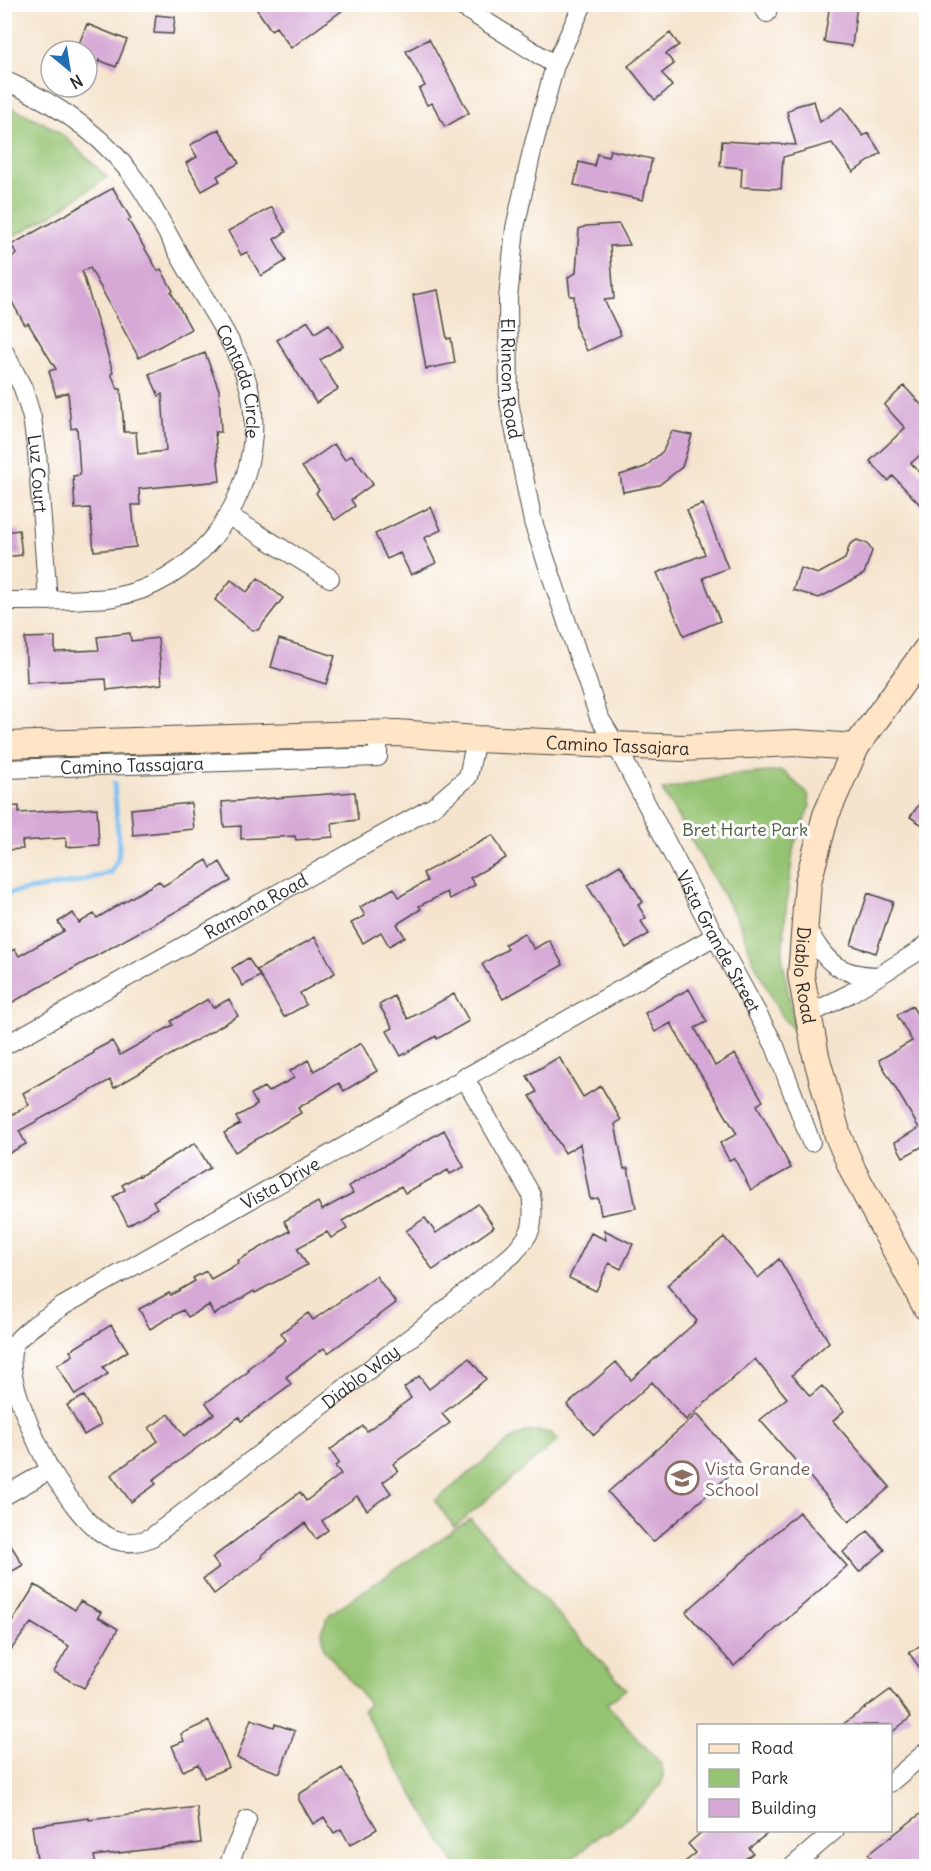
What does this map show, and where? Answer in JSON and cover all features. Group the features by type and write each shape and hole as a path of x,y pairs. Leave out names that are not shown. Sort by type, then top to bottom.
{"street":[{"path":"458,4 555,65"},
{"name":"El Rincon Road","path":"583,4 555,65 531,150 515,228 508,299 509,402 533,522 599,717 616,745"},
{"name":"Contada Circle","path":"4,80 32,92 82,123 138,183 232,347 248,383 254,419 252,454 243,485 229,516 212,540 185,566 152,586 113,597 4,601"},
{"name":"Luz Court","path":"4,351 23,388 32,418 37,452 48,601"},
{"path":"229,516 330,578"},
{"name":"Diablo Road","path":"927,650 856,747 826,815 808,882 801,975 818,1066 838,1136 854,1173 927,1307"},
{"name":"Camino Tassajara","path":"4,745 396,733 476,739 682,748 796,743 856,747"},
{"name":"Camino Tassajara","path":"4,770 378,758 378,734"},
{"name":"Ramona Road","path":"4,1046 433,807 468,777 476,739"},
{"name":"Vista Grande Street","path":"616,745 775,1046 811,1142"},
{"path":"805,926 818,948 829,961 842,970 858,975 878,976"},
{"name":"Vista Drive","path":"50,1470 14,1395 9,1370 14,1344 35,1324 464,1077 715,936"},
{"path":"808,1015 849,994 927,944"},
{"name":"Diablo Way","path":"50,1470 86,1521 105,1535 140,1542 152,1537 512,1255 522,1245 531,1230 534,1215 531,1194 464,1077"},
{"path":"4,1496 50,1470"},
{"path":"892,1782 927,1752"},
{"path":"228,1866 246,1820"},
{"path":"793,1866 833,1832"}],"green space":[{"path":"4,104 63,135 107,177 52,215 5,241"},
{"name":"Bret Harte Park","path":"783,771 808,794 810,807 794,845 782,956 795,1031 781,1016 753,960 740,924 662,790 734,775"},
{"path":"525,1432 550,1433 558,1440 454,1527 435,1501 510,1440"},
{"path":"470,1519 626,1689 607,1704 661,1764 663,1778 655,1792 607,1834 602,1833 564,1866 456,1866 363,1710 369,1704 324,1649 322,1629 330,1614"}],"building":[{"path":"253,4 351,4 291,48 276,27 271,30"},
{"path":"830,4 857,4 852,46 824,42"},
{"path":"156,15 175,17 173,34 154,33"},
{"path":"87,24 127,40 116,67 99,60 99,39 81,39"},
{"path":"670,33 679,45 666,54 674,64 662,73 672,86 655,100 628,66"},
{"path":"429,39 469,113 445,127 432,103 427,105 419,89 425,86 406,51"},
{"path":"814,101 820,122 842,107 863,136 868,133 881,153 853,172 832,143 783,157 781,189 741,187 742,168 720,166 722,141 796,145 787,112 796,106"},
{"path":"219,129 239,163 217,176 220,181 202,191 186,163 197,157 190,145"},
{"path":"610,150 652,159 643,200 574,185 579,162 594,166 597,154 608,157"},
{"path":"113,188 131,219 128,220 158,271 161,269 191,329 139,358 90,268 82,271 113,372 111,374 118,389 121,389 124,432 136,432 138,454 166,451 162,394 159,396 149,374 205,353 219,390 221,432 215,432 220,481 139,489 140,505 132,505 136,547 94,551 90,508 75,509 73,476 80,475 77,428 71,429 68,392 56,396 49,371 56,369 28,323 25,325 4,288 4,261 17,254 11,245"},
{"path":"272,207 286,232 274,239 286,261 261,276 247,252 241,255 228,231"},
{"path":"619,224 630,245 610,246 614,299 604,300 621,335 587,351 576,328 574,296 570,296 568,277 576,273 579,229 586,226"},
{"path":"438,290 447,339 451,338 455,363 426,369 413,295"},
{"path":"308,321 315,333 329,324 343,346 320,360 338,389 316,403 277,340"},
{"path":"904,386 927,411 927,449 911,463 927,480 927,512 893,476 888,481 870,461 905,428 884,405"},
{"path":"672,431 692,435 682,467 659,485 623,492 620,475 645,467 663,451"},
{"path":"334,444 345,460 352,455 373,484 351,500 355,506 335,520 316,493 319,490 302,467"},
{"path":"703,504 728,568 703,578 720,621 684,636 657,573 705,554 687,510"},
{"path":"431,507 441,530 424,538 436,563 411,575 400,553 387,559 375,534"},
{"path":"19,530 22,555 4,557 4,532"},
{"path":"857,540 868,544 872,551 864,574 819,598 793,590 800,568 818,574 845,559 850,544"},
{"path":"258,578 283,598 258,630 252,630 215,600 231,580 247,592"},
{"path":"130,633 131,641 158,638 162,684 107,690 106,679 27,683 25,638 55,637 55,652 99,650 97,637"},
{"path":"279,639 335,656 326,684 271,667"},
{"path":"355,792 358,820 332,823 333,837 296,840 295,836 241,839 241,826 224,827 222,802"},
{"path":"927,793 927,828 910,817"},
{"path":"191,803 194,829 133,835 131,809"},
{"path":"19,806 19,813 97,808 99,845 66,847 66,838 22,841 23,849 4,850 4,807"},
{"path":"493,835 506,858 470,878 475,885 450,899 447,892 419,906 421,909 397,924 405,937 389,946 381,932 363,943 351,923 365,916 360,907 394,888 399,897 427,881 423,873"},
{"path":"207,860 211,868 220,862 231,881 4,1007 4,955 15,949 19,956 64,931 58,922 73,913 79,923 94,914 97,918 159,881 163,886"},
{"path":"620,865 643,902 638,905 646,918 641,921 649,934 626,948 587,885"},
{"path":"868,893 893,902 876,953 851,945"},
{"path":"524,933 534,949 549,940 563,965 503,999 482,964 508,949 505,944"},
{"path":"315,937 335,973 300,993 306,1005 284,1017 257,970"},
{"path":"248,958 260,976 243,986 232,968"},
{"path":"689,989 707,1022 695,1028 715,1066 735,1054 763,1101 757,1105 791,1168 751,1190 734,1158 729,1160 720,1143 737,1134 671,1023 655,1032 645,1013"},
{"path":"454,994 469,1021 401,1056 387,1031 393,1028 379,1005 394,996 408,1019"},
{"path":"208,999 213,1008 229,999 238,1016 114,1088 110,1080 19,1131 26,1144 4,1156 4,1105 10,1116 29,1105 23,1093 94,1053 93,1051 112,1041 120,1055 173,1025 171,1021"},
{"path":"912,1006 927,1030 927,1144 903,1157 895,1142 919,1128 879,1060 912,1041 897,1015"},
{"path":"361,1043 377,1071 344,1091 339,1083 298,1108 301,1113 235,1152 224,1133 240,1124 236,1117 257,1105 251,1094 264,1087 268,1092 294,1078 290,1071 308,1060 314,1071"},
{"path":"559,1057 583,1097 601,1086 621,1120 615,1124 624,1169 628,1168 636,1208 601,1215 598,1198 590,1199 580,1144 565,1153 530,1096 537,1092 527,1076"},
{"path":"444,1130 464,1167 450,1174 448,1170 405,1193 401,1186 342,1221 347,1229 331,1238 327,1232 297,1248 307,1265 255,1293 254,1291 214,1315 209,1305 188,1317 183,1310 150,1329 139,1309 169,1293 171,1295 195,1281 193,1278 206,1271 211,1279 239,1263 237,1261 290,1231 284,1221 318,1202 322,1210 353,1193 349,1186"},
{"path":"195,1143 210,1168 153,1201 157,1208 128,1225 113,1197 125,1190 122,1185"},
{"path":"478,1204 494,1227 433,1270 406,1231 425,1218 436,1233"},
{"path":"604,1230 633,1244 621,1269 609,1263 596,1291 569,1278 591,1233 606,1240"},
{"path":"724,1237 758,1278 779,1259 829,1342 792,1375 810,1396 822,1386 844,1411 833,1421 890,1487 849,1522 760,1420 787,1398 755,1359 686,1420 652,1382 594,1435 567,1405 616,1362 631,1380 697,1321 667,1285"},
{"path":"376,1276 396,1303 328,1353 324,1348 286,1377 291,1384 241,1421 239,1417 153,1480 156,1484 131,1502 111,1475 158,1441 149,1428 169,1414 184,1436 214,1414 206,1403 286,1340 281,1333 308,1313 313,1320"},
{"path":"111,1325 128,1351 103,1367 108,1374 75,1395 57,1365 73,1355 70,1351"},
{"path":"469,1358 486,1379 442,1414 450,1423 393,1464 398,1471 383,1482 391,1493 367,1510 357,1496 322,1521 328,1530 316,1539 305,1523 214,1594 203,1579 219,1567 212,1558 300,1492 306,1501 341,1474 335,1466 339,1463 330,1450 363,1426 367,1431 411,1398 404,1388 419,1376 429,1389"},
{"path":"84,1396 101,1425 84,1435 67,1405"},
{"path":"697,1414 741,1465 653,1542 608,1492"},
{"path":"799,1512 847,1566 734,1666 686,1612"},
{"path":"868,1531 885,1550 859,1572 843,1552"},
{"path":"4,1534 23,1565 4,1576"},
{"path":"35,1585 75,1610 80,1601 101,1612 98,1617 118,1629 84,1688 54,1672 69,1646 31,1623 4,1659 4,1635"},
{"path":"927,1641 927,1678 909,1653"},
{"path":"890,1690 911,1717 892,1732 892,1724 843,1724"},
{"path":"251,1719 295,1731 280,1773 237,1758"},
{"path":"209,1721 229,1767 204,1778 198,1764 183,1771 172,1746 184,1741 181,1734"},
{"path":"342,1768 377,1829 350,1845 341,1829 334,1833 324,1817 313,1824 299,1800 299,1794"},
{"path":"197,1807 201,1843 94,1856 96,1865 38,1866 32,1826"},
{"path":"927,1809 927,1866 878,1866 868,1854"},
{"path":"702,1832 769,1832 749,1848 753,1853 736,1866 680,1866 696,1853 688,1844"}],"waterway":[{"path":"4,894 78,882 111,872 118,859 119,846 114,783"}],"place":[{"name":"Vista Grande School","path":"682,1478"}]}
